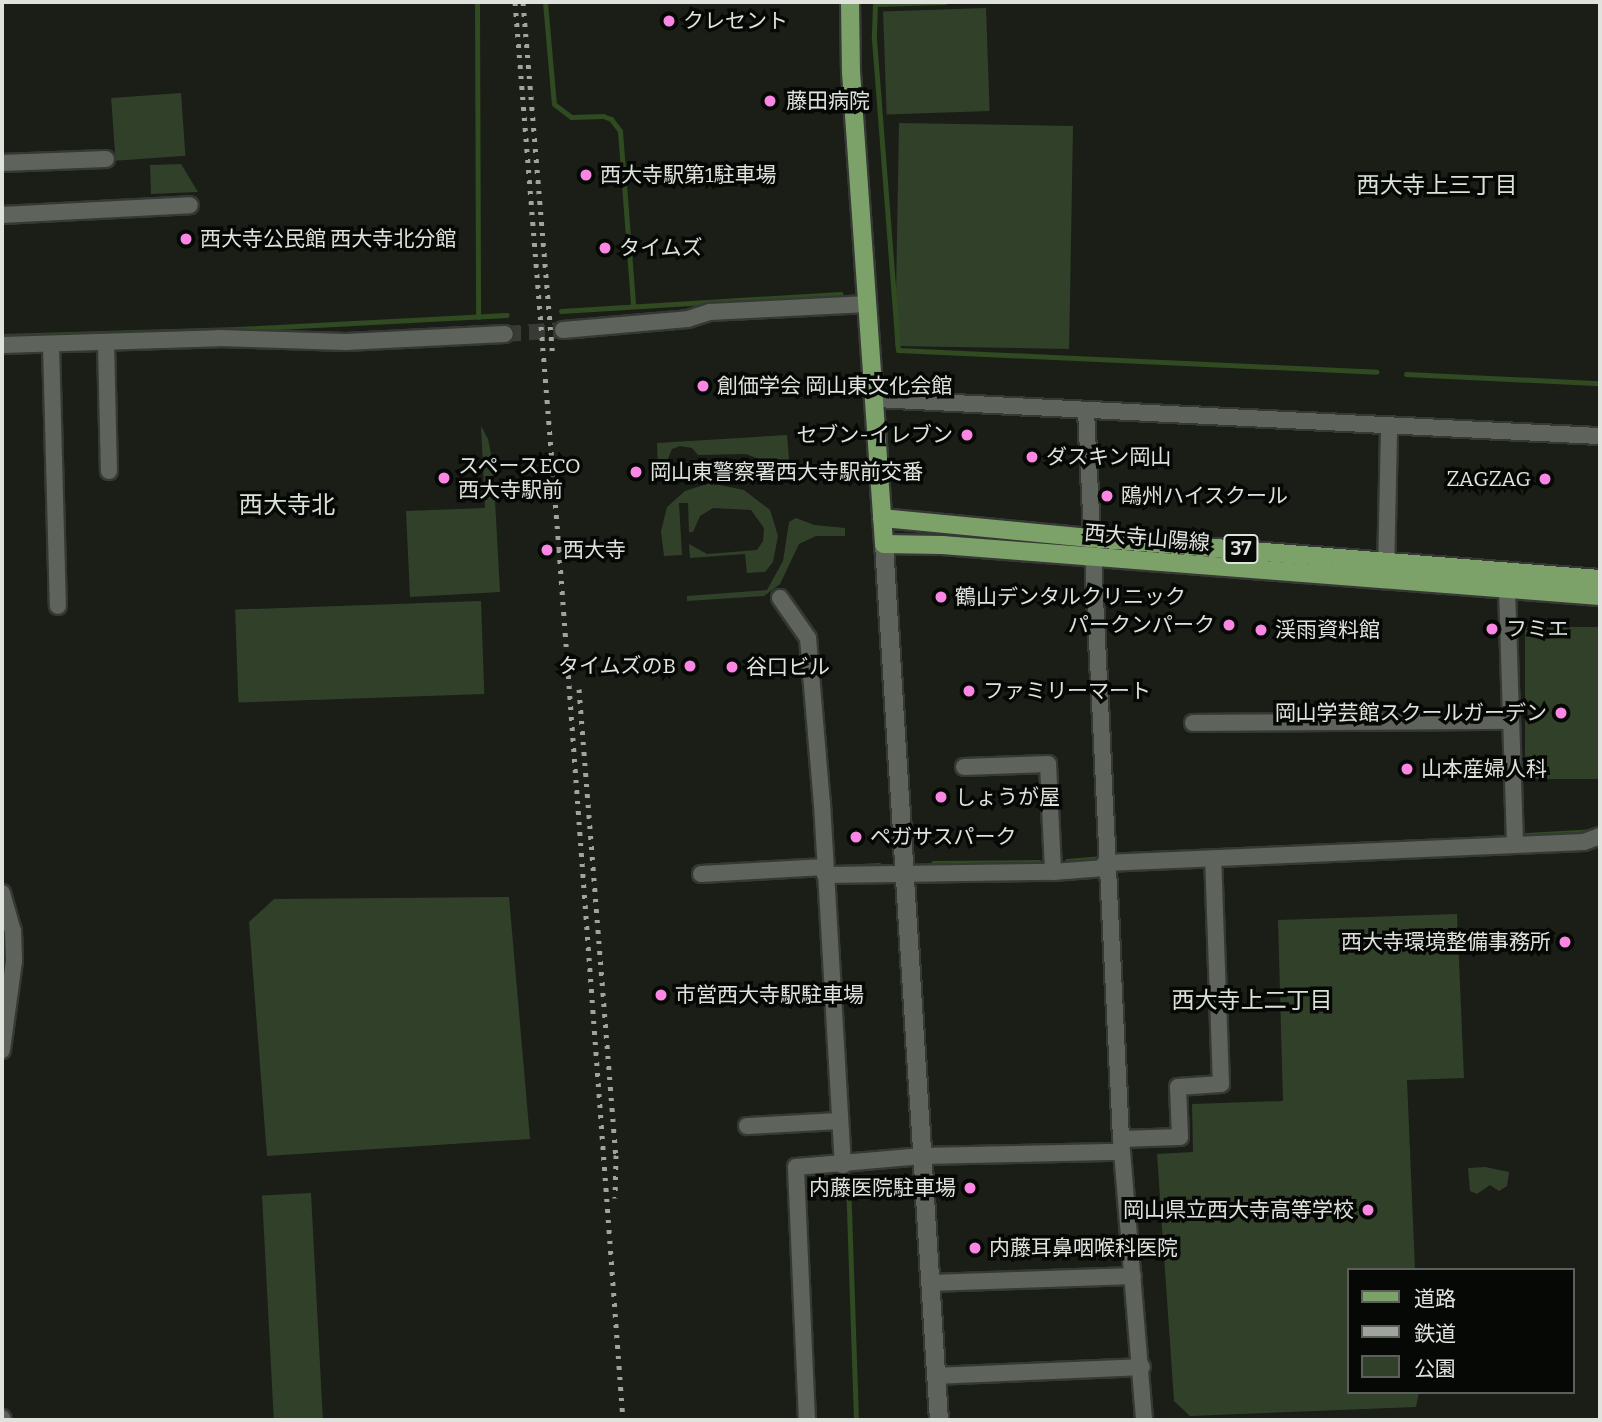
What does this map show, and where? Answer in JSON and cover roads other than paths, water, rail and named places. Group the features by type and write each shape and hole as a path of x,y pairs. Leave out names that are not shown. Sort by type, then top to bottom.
{"main road":[{"path":"850,2 852,84 884,544"},
{"name":"西大寺山陽線","path":"882,518 1091,538 1600,579"},
{"name":"西大寺山陽線","path":"884,544 1095,556 1600,596"}],"street":[{"path":"2,163 106,159"},
{"path":"2,215 190,205"},
{"path":"563,330 688,319 710,312 868,304"},
{"path":"2,345 219,338 346,342 505,334"},
{"path":"106,342 109,471"},
{"path":"51,344 58,606"},
{"path":"876,399 1600,436"},
{"path":"1086,410 1091,538 1095,556 1105,866 1121,1145 1142,1367 1144,1420"},
{"path":"1386,580 1390,425"},
{"path":"884,544 939,1420"},
{"path":"1515,845 1507,589 1521,573"},
{"path":"780,598 808,638 843,1165"},
{"path":"1193,723 1510,721"},
{"path":"964,767 1048,764 1053,872"},
{"path":"701,874 825,871 1053,872 1213,859 1584,842 1600,836"},
{"path":"807,1420 796,1167 923,1156 1121,1145 1180,1137 1178,1087 1221,1084 1213,859"},
{"path":"2,892 13,931 14,961 2,1050"},
{"path":"747,1126 840,1121"},
{"path":"931,1283 1133,1276"},
{"path":"936,1376 1142,1367"}],"waterway":[{"path":"477,2 478,317"},
{"path":"545,2 554,104 571,117 603,116 611,119 620,131 633,305"},
{"path":"945,2 875,4 874,39 898,350 1376,372"},
{"path":"561,311 840,294"},
{"path":"2,336 238,329 507,315"},
{"path":"1406,374 1600,383"},
{"path":"1526,835 1596,831"},
{"path":"1440,841 1503,837"},
{"path":"1188,852 1377,843"},
{"path":"1067,861 1100,858"},
{"path":"933,863 1039,862"},
{"path":"839,867 879,865"},
{"path":"848,1179 856,1420"}],"tunnel":[{"path":"505,334 563,330"}],"railway":[{"path":"515,2 559,549 623,1420"},
{"path":"523,2 553,357"},
{"path":"579,689 616,1155 615,1198"}],"place":[{"name":"クレセント","path":"669,21"},
{"name":"藤田病院","path":"770,101"},
{"name":"西大寺駅第1駐車場","path":"586,175"},
{"name":"西大寺公民館 西大寺北分館","path":"186,239"},
{"name":"タイムズ","path":"605,248"},
{"name":"創価学会 岡山東文化会館","path":"703,386"},
{"name":"セブン-イレブン","path":"967,435"},
{"name":"ダスキン岡山","path":"1032,457"},
{"name":"岡山東警察署西大寺駅前交番","path":"636,472"},
{"name":"スペースECO 西大寺駅前","path":"444,478"},
{"name":"ZAGZAG","path":"1545,479"},
{"name":"鴎州ハイスクール","path":"1107,496"},
{"name":"西大寺","path":"547,550"},
{"name":"鶴山デンタルクリニック","path":"941,597"},
{"name":"パークンパーク","path":"1229,625"},
{"name":"フミエ","path":"1492,629"},
{"name":"渓雨資料館","path":"1261,630"},
{"name":"タイムズのB","path":"690,666"},
{"name":"谷口ビル","path":"732,667"},
{"name":"ファミリーマート","path":"969,691"},
{"name":"岡山学芸館スクールガーデン","path":"1561,713"},
{"name":"山本産婦人科","path":"1407,769"},
{"name":"しょうが屋","path":"941,797"},
{"name":"ペガサスパーク","path":"856,837"},
{"name":"西大寺環境整備事務所","path":"1565,942"},
{"name":"市営西大寺駅駐車場","path":"661,995"},
{"name":"内藤医院駐車場","path":"970,1188"},
{"name":"岡山県立西大寺高等学校","path":"1368,1210"},
{"name":"内藤耳鼻咽喉科医院","path":"975,1248"}],"district":[{"name":"西大寺上三丁目","path":"1437,185"},
{"name":"西大寺北","path":"287,506"},
{"name":"西大寺上二丁目","path":"1252,1000"}]}
